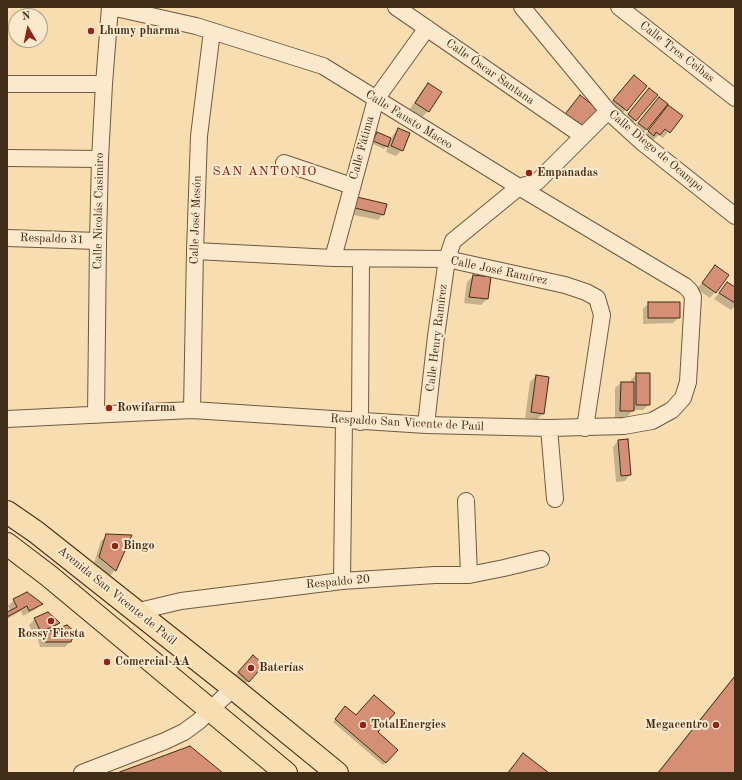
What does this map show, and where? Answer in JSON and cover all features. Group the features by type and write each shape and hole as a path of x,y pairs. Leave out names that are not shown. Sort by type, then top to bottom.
{"main road":[{"name":"Avenida San Vicente de Paúl","path":"7,512 36,532 135,612 233,688 337,773"},
{"path":"7,544 49,576 286,773"}],"street":[{"name":"Calle Fausto Maceo","path":"111,7 129,9 196,26 322,66 519,187 685,286"},
{"name":"Calle Nicolás Casimiro","path":"96,415 100,159 104,84 111,7"},
{"name":"Calle Óscar Santana","path":"396,7 583,136"},
{"name":"Calle Diego de Ocampo","path":"522,7 608,111 643,143 735,216"},
{"name":"Calle Tres Ceibas","path":"619,7 735,98"},
{"name":"Calle Fátima","path":"333,258 376,99 427,28"},
{"name":"Calle José Mesón","path":"192,410 194,251 199,136 212,31"},
{"path":"7,84 104,84"},
{"name":"Calle Henry Ramírez","path":"426,425 436,336 447,259 453,241 519,187 537,182 608,111"},
{"path":"7,158 100,159"},
{"path":"284,163 352,186"},
{"name":"Respaldo 31","path":"7,238 98,240"},
{"name":"Calle José Ramírez","path":"194,251 361,259 447,259 565,285 586,292 597,298 602,315 585,428"},
{"path":"360,422 361,259"},
{"name":"Respaldo San Vicente de Paúl","path":"7,419 192,410 360,422 426,425 585,428 624,426 652,422 672,410 683,398 688,382 693,297 685,286"},
{"path":"342,581 344,420"},
{"path":"549,428 555,499"},
{"path":"466,501 469,575"},
{"name":"Respaldo 20","path":"135,612 181,601 342,581 435,575 469,575 541,559"},
{"path":"82,773 184,732 199,721 233,688"}],"building":[{"path":"634,75 647,86 627,111 613,100"},
{"path":"428,83 442,92 429,112 415,103"},
{"path":"649,88 658,95 636,121 628,114"},
{"path":"580,95 599,110 581,133 562,118"},
{"path":"659,97 668,104 647,130 638,123"},
{"path":"668,105 683,116 670,133 665,129 660,135 656,132 654,136 648,131"},
{"path":"398,128 410,133 403,151 391,146"},
{"path":"377,132 391,138 388,147 373,141"},
{"path":"357,197 387,204 384,215 355,208"},
{"path":"715,265 729,275 716,293 702,283"},
{"path":"473,275 491,277 488,299 469,297"},
{"path":"727,282 735,287 735,303 719,293"},
{"path":"648,302 680,302 680,318 648,318"},
{"path":"636,373 650,373 650,405 636,405"},
{"path":"536,375 549,377 544,414 531,412"},
{"path":"621,382 634,382 634,411 620,411"},
{"path":"628,439 631,475 621,476 618,440"},
{"name":"Bingo","path":"106,534 132,535 116,571 99,557"},
{"path":"27,592 43,604 29,611 27,606 7,617 7,612 17,607 13,599"},
{"path":"48,612 60,623 41,632 34,618"},
{"path":"67,625 75,632 71,642 45,642 44,633"},
{"name":"Baterías","path":"253,655 264,665 249,682 238,672"},
{"name":"Megacentro","path":"735,676 735,773 658,773"},
{"name":"TotalEnergies","path":"374,695 395,713 378,732 398,750 386,763 335,719 345,706 356,715"},
{"path":"190,746 223,773 117,773"},
{"path":"523,753 549,773 508,773"}],"place":[{"name":"Lhumy pharma","path":"91,31"},
{"name":"Empanadas","path":"529,173"},
{"name":"Rowifarma","path":"109,408"},
{"name":"Bingo","path":"115,546"},
{"name":"Rossy Fiesta","path":"51,621"},
{"name":"Comercial AA","path":"107,662"},
{"name":"Baterías","path":"251,668"},
{"name":"TotalEnergies","path":"363,725"},
{"name":"Megacentro","path":"716,725"}],"district":[{"name":"SAN ANTONIO","path":"265,172"}]}
